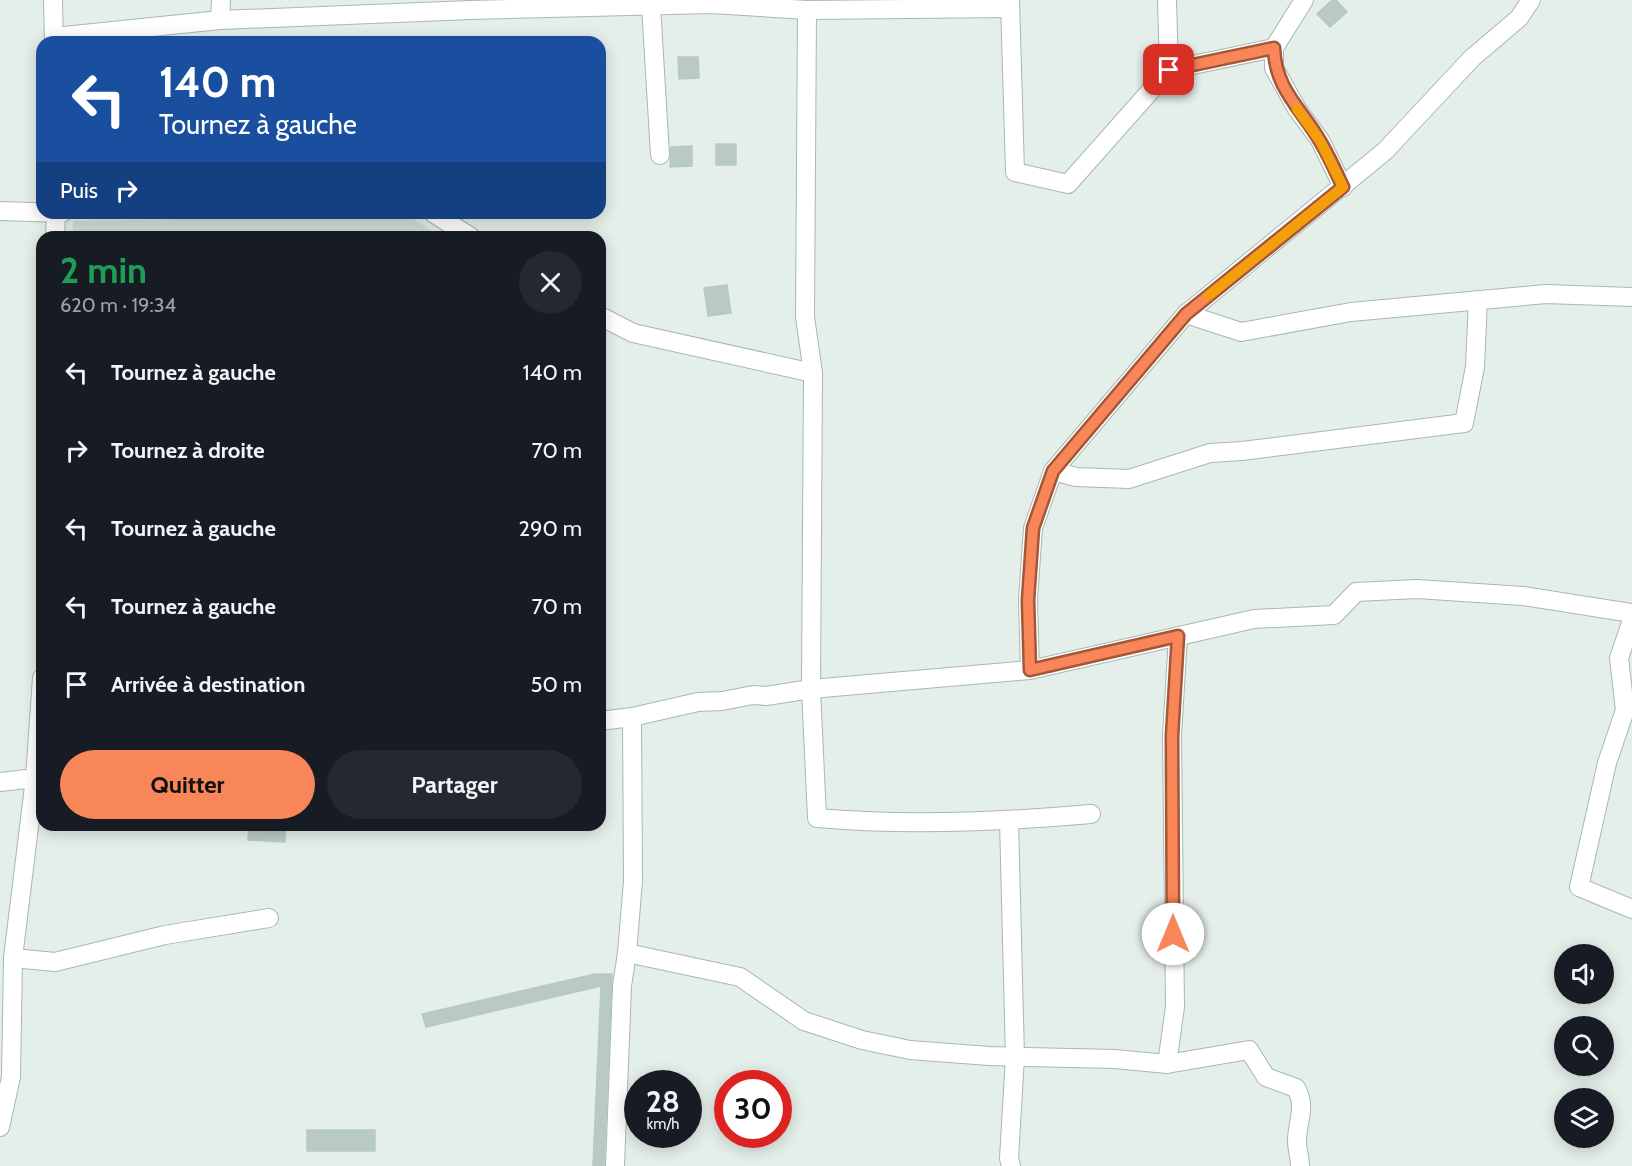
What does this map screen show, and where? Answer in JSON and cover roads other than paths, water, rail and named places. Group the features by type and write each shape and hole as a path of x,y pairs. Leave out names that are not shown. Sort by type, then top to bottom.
{"street":[{"path":"53,0 54,36"},
{"path":"220,20 221,0"},
{"path":"1167,0 1169,70"},
{"path":"1304,0 1274,48 1274,68 1297,109 1320,141 1343,187"},
{"path":"1030,670 1028,600 1033,528 1053,471 1186,314 1385,151 1472,58 1519,18 1531,0"},
{"path":"80,36 220,20 470,10 711,4 807,10 1010,4 1016,172 1068,184 1169,70 1274,48"},
{"path":"651,6 660,154"},
{"path":"807,10 805,317 813,373 811,688 817,818 880,824 959,820 1009,822 1091,814"},
{"path":"0,211 36,212"},
{"path":"442,219 462,231"},
{"path":"1186,314 1241,332 1351,312 1478,300 1546,294 1632,297"},
{"path":"1053,471 1076,477 1129,479 1210,453 1464,423 1475,367 1478,300"},
{"path":"606,319 633,333 813,373"},
{"path":"606,720 632,717 698,702 722,701 753,695 766,696 811,688 1030,670 1254,619 1334,615 1356,592 1417,589 1523,596 1632,613"},
{"path":"1632,620 1619,658 1625,710 1607,763 1579,887 1632,909"},
{"path":"1167,1065 1175,1007 1172,736 1178,636"},
{"path":"615,1166 622,986 633,881 632,717"},
{"path":"0,783 36,778"},
{"path":"0,1127 11,1077 12,958 36,798"},
{"path":"1009,822 1015,1057 1009,1158 1011,1166"},
{"path":"12,958 55,962 165,935 269,918"},
{"path":"627,953 740,976 804,1021 862,1040 910,1050 1015,1057 1114,1059 1167,1065 1249,1050 1266,1077 1296,1088 1301,1097 1303,1109 1297,1142 1300,1166"}]}
